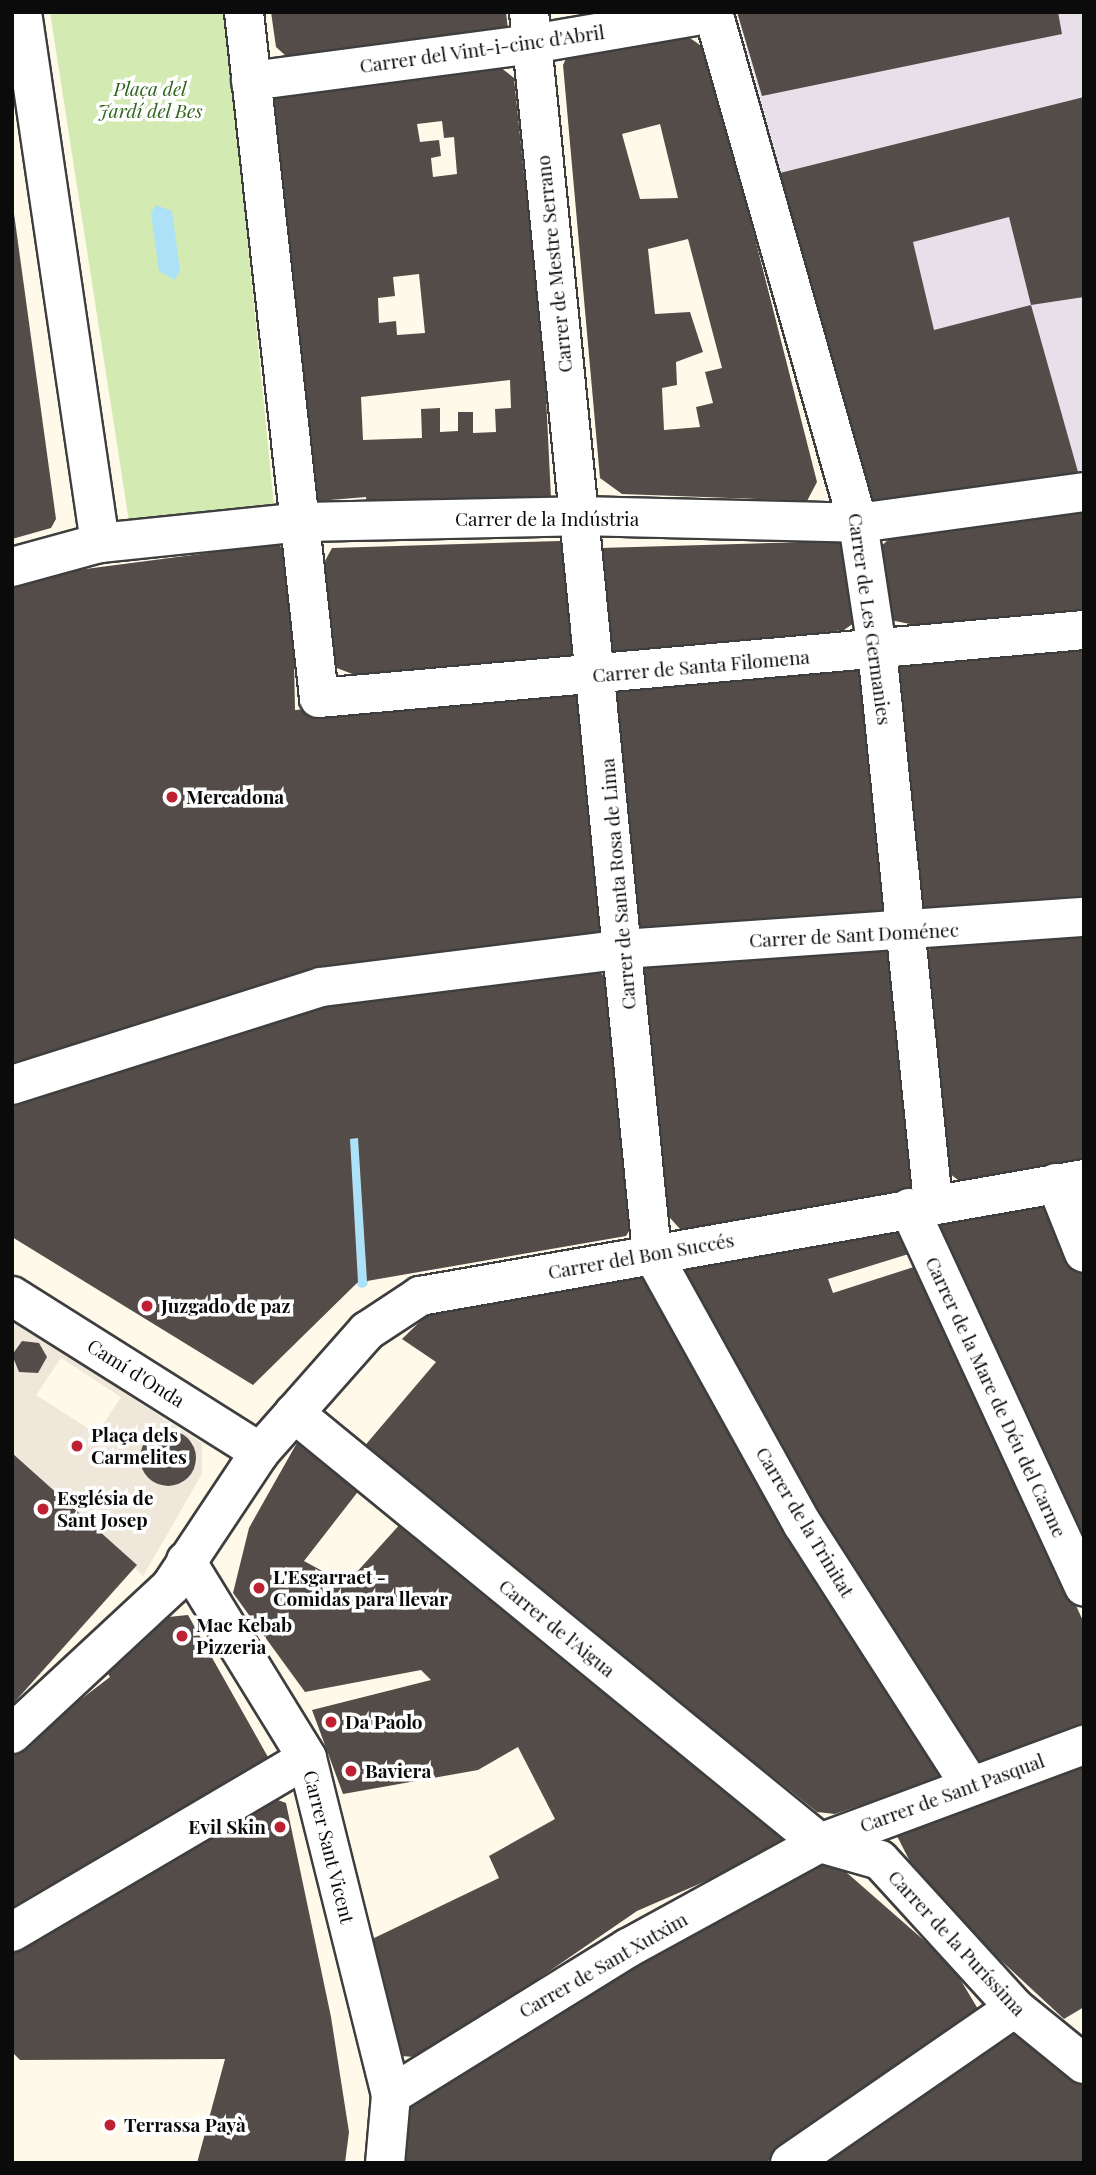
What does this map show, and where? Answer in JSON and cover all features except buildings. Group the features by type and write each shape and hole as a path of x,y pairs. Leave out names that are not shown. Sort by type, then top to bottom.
{"street":[{"path":"22,12 25,122 100,543"},
{"path":"244,12 304,522"},
{"name":"Carrer del Vint-i-cinc d'Abril","path":"251,81 531,28 713,12"},
{"name":"Carrer de Les Germanies","path":"713,12 858,523 877,649 906,932 921,1205"},
{"name":"Carrer de Mestre Serrano","path":"531,28 579,516"},
{"name":"Carrer de la Indústria","path":"12,567 100,543 304,522 579,516 858,523 1084,492"},
{"name":"Carrer de Santa Rosa de Lima","path":"579,516 598,676 652,1253"},
{"name":"Carrer de Santa Filomena","path":"304,522 318,698 598,676 1084,630"},
{"name":"Carrer de Sant Doménec","path":"12,1086 321,987 624,949 906,932 1084,917"},
{"path":"1070,1181 1084,1253"},
{"name":"Carrer del Bon Succés","path":"12,1734 171,1586 260,1452 367,1331 420,1296 921,1205 1070,1181"},
{"name":"Carrer de la Mare de Déu del Carme","path":"921,1205 1084,1587"},
{"name":"Carrer de la Trinitat","path":"652,1253 803,1524 969,1784"},
{"name":"Camí d'Onda","path":"12,1296 260,1452"},
{"name":"Carrer de l'Aigua","path":"295,1413 820,1843"},
{"name":"Carrer Sant Vicent","path":"186,1561 307,1758 391,2095 385,2163"},
{"name":"Carrer de Sant Pasqual","path":"820,1843 969,1784 1084,1745"},
{"path":"12,1932 307,1758"},
{"name":"Carrer de la Puríssima","path":"820,1843 880,1860 1015,2008 1075,2044"},
{"name":"Carrer de Sant Xutxim","path":"391,2095 628,1948 820,1843"},
{"path":"790,2163 1015,2008"}],"shaded area":[{"path":"737,12 1084,12 1084,471 870,504"},
{"name":"Plaça dels Carmelites","path":"12,1320 202,1443 202,1474 143,1576 12,1453 12,1357 19,1372 38,1373 47,1357 39,1343 23,1341 12,1355","holes":["61,1358 121,1397 97,1434 36,1395","155,1431 179,1431 193,1443 197,1462 183,1483 162,1486 144,1475 140,1449"]}],"green space":[{"name":"Plaça del Jardí del Bes","path":"50,12 225,12 275,516 130,528"}],"water":[{"path":"156,205 172,211 180,270 175,280 159,271 151,213"}],"waterway":[{"path":"354,1138 362,1282"}],"place":[{"name":"Mercadona","path":"172,797"},
{"name":"Juzgado de paz","path":"147,1306"},
{"name":"Plaça dels Carmelites","path":"77,1446"},
{"name":"Església de Sant Josep","path":"43,1509"},
{"name":"L'Esgarraet - Comidas para llevar","path":"259,1588"},
{"name":"Mac Kebab Pizzeria","path":"182,1636"},
{"name":"Da Paolo","path":"331,1722"},
{"name":"Baviera","path":"351,1771"},
{"name":"Evil Skin","path":"280,1827"},
{"name":"Terrassa Payà","path":"110,2125"}]}
